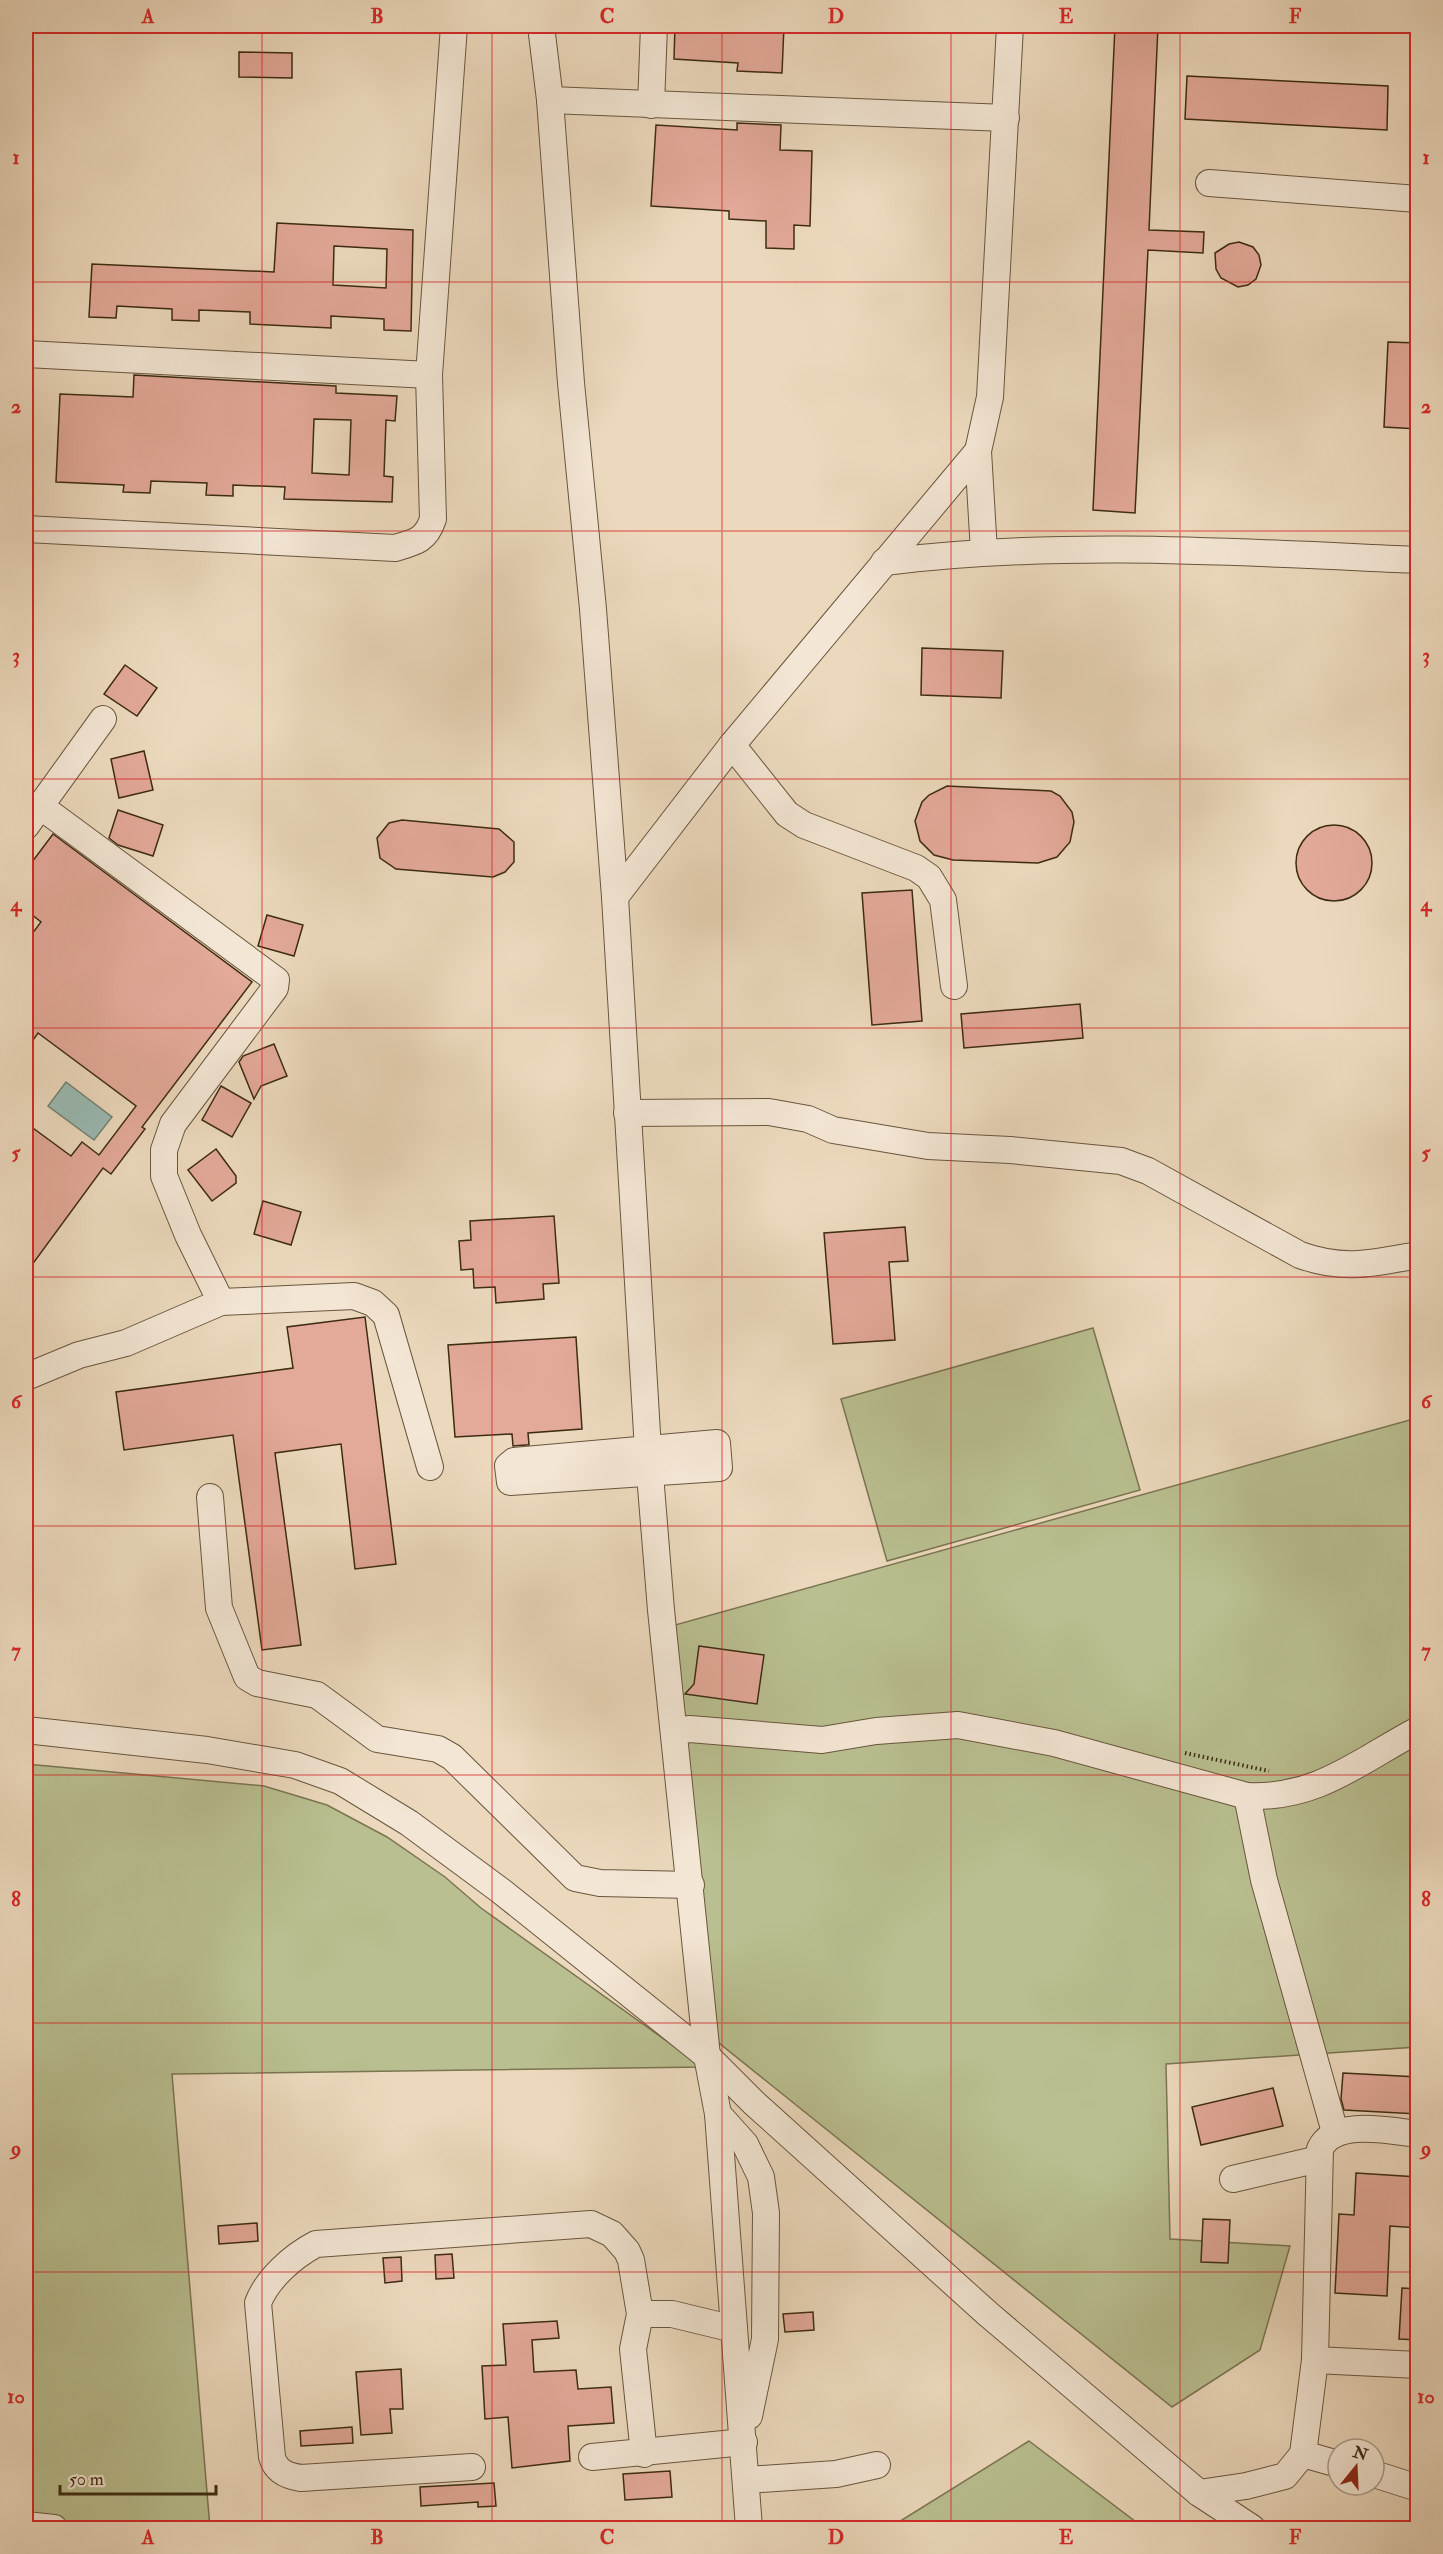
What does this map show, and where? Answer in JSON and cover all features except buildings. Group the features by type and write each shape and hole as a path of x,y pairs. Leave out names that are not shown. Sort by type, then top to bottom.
{"street":[{"path":"26,529 395,548 413,543 428,534 433,519 429,375 454,26"},
{"path":"541,26 550,100 571,382 593,609 615,897 649,1461 661,1610 707,2056 718,2114 749,2529"},
{"path":"651,105 654,26"},
{"path":"984,552 978,451 990,396 1010,26"},
{"path":"550,100 1006,118"},
{"path":"1209,183 1418,199"},
{"path":"26,354 429,375"},
{"path":"615,897 732,745 978,451"},
{"path":"884,562 984,552 1205,550 1418,560"},
{"path":"26,826 103,719"},
{"path":"732,745 787,814 804,825 916,868 929,878 943,900 954,986"},
{"path":"40,806 276,980 274,988 173,1124 164,1150 164,1176 191,1242 221,1302"},
{"path":"627,1113 769,1112 808,1119 833,1130 928,1146 1010,1150 1121,1161 1148,1171 1300,1255 1326,1264 1365,1264 1418,1255"},
{"path":"26,1377 80,1355 126,1342 221,1302 354,1296 373,1303 386,1315 430,1467"},
{"path":"567,1467 718,1456"},
{"path":"210,1497 219,1608 248,1677 257,1683 317,1695 377,1739 390,1743 438,1749 452,1757 575,1878 600,1883 691,1885"},
{"path":"674,1731 690,1729 776,1738 822,1740 885,1730 958,1725 1054,1743 1247,1796 1271,1797 1304,1791 1342,1773 1418,1730"},
{"path":"26,1730 248,1756 295,1766 340,1782 410,1823 501,1891 707,2056 754,2103 988,2314 1199,2493 1252,2529"},
{"path":"1247,1796 1264,1880 1335,2132"},
{"path":"718,2114 745,2144 761,2177 766,2213 765,2339 744,2442"},
{"path":"1199,2493 1246,2486 1285,2476 1303,2454 1315,2360 1319,2159 1323,2142 1335,2132 1361,2130 1418,2134"},
{"path":"1233,2179 1319,2159"},
{"path":"472,2467 300,2478 282,2474 274,2465 272,2457 258,2303 266,2284 304,2251 316,2244 591,2224 612,2234 627,2251 640,2314 633,2349 644,2454"},
{"path":"640,2314 672,2314 734,2329"},
{"path":"1315,2360 1418,2365"},
{"path":"592,2457 644,2454 744,2442"},
{"path":"1303,2454 1326,2461"},
{"path":"746,2480 836,2474 877,2465"},
{"path":"1386,2478 1418,2488"},
{"path":"26,2525 54,2529"}],"green space":[{"path":"1093,1328 1140,1490 887,1561 841,1399"},
{"path":"1417,1418 1417,2047 1166,2064 1170,2239 1290,2246 1260,2350 1172,2407 699,2027 675,1625"},
{"path":"26,1764 264,1786 327,1805 387,1837 445,1877 481,1908 703,2067 172,2074 210,2528 26,2528"},
{"path":"1029,2441 1144,2528 889,2528"}],"water":[{"path":"66,1082 112,1117 94,1140 48,1106"}]}
